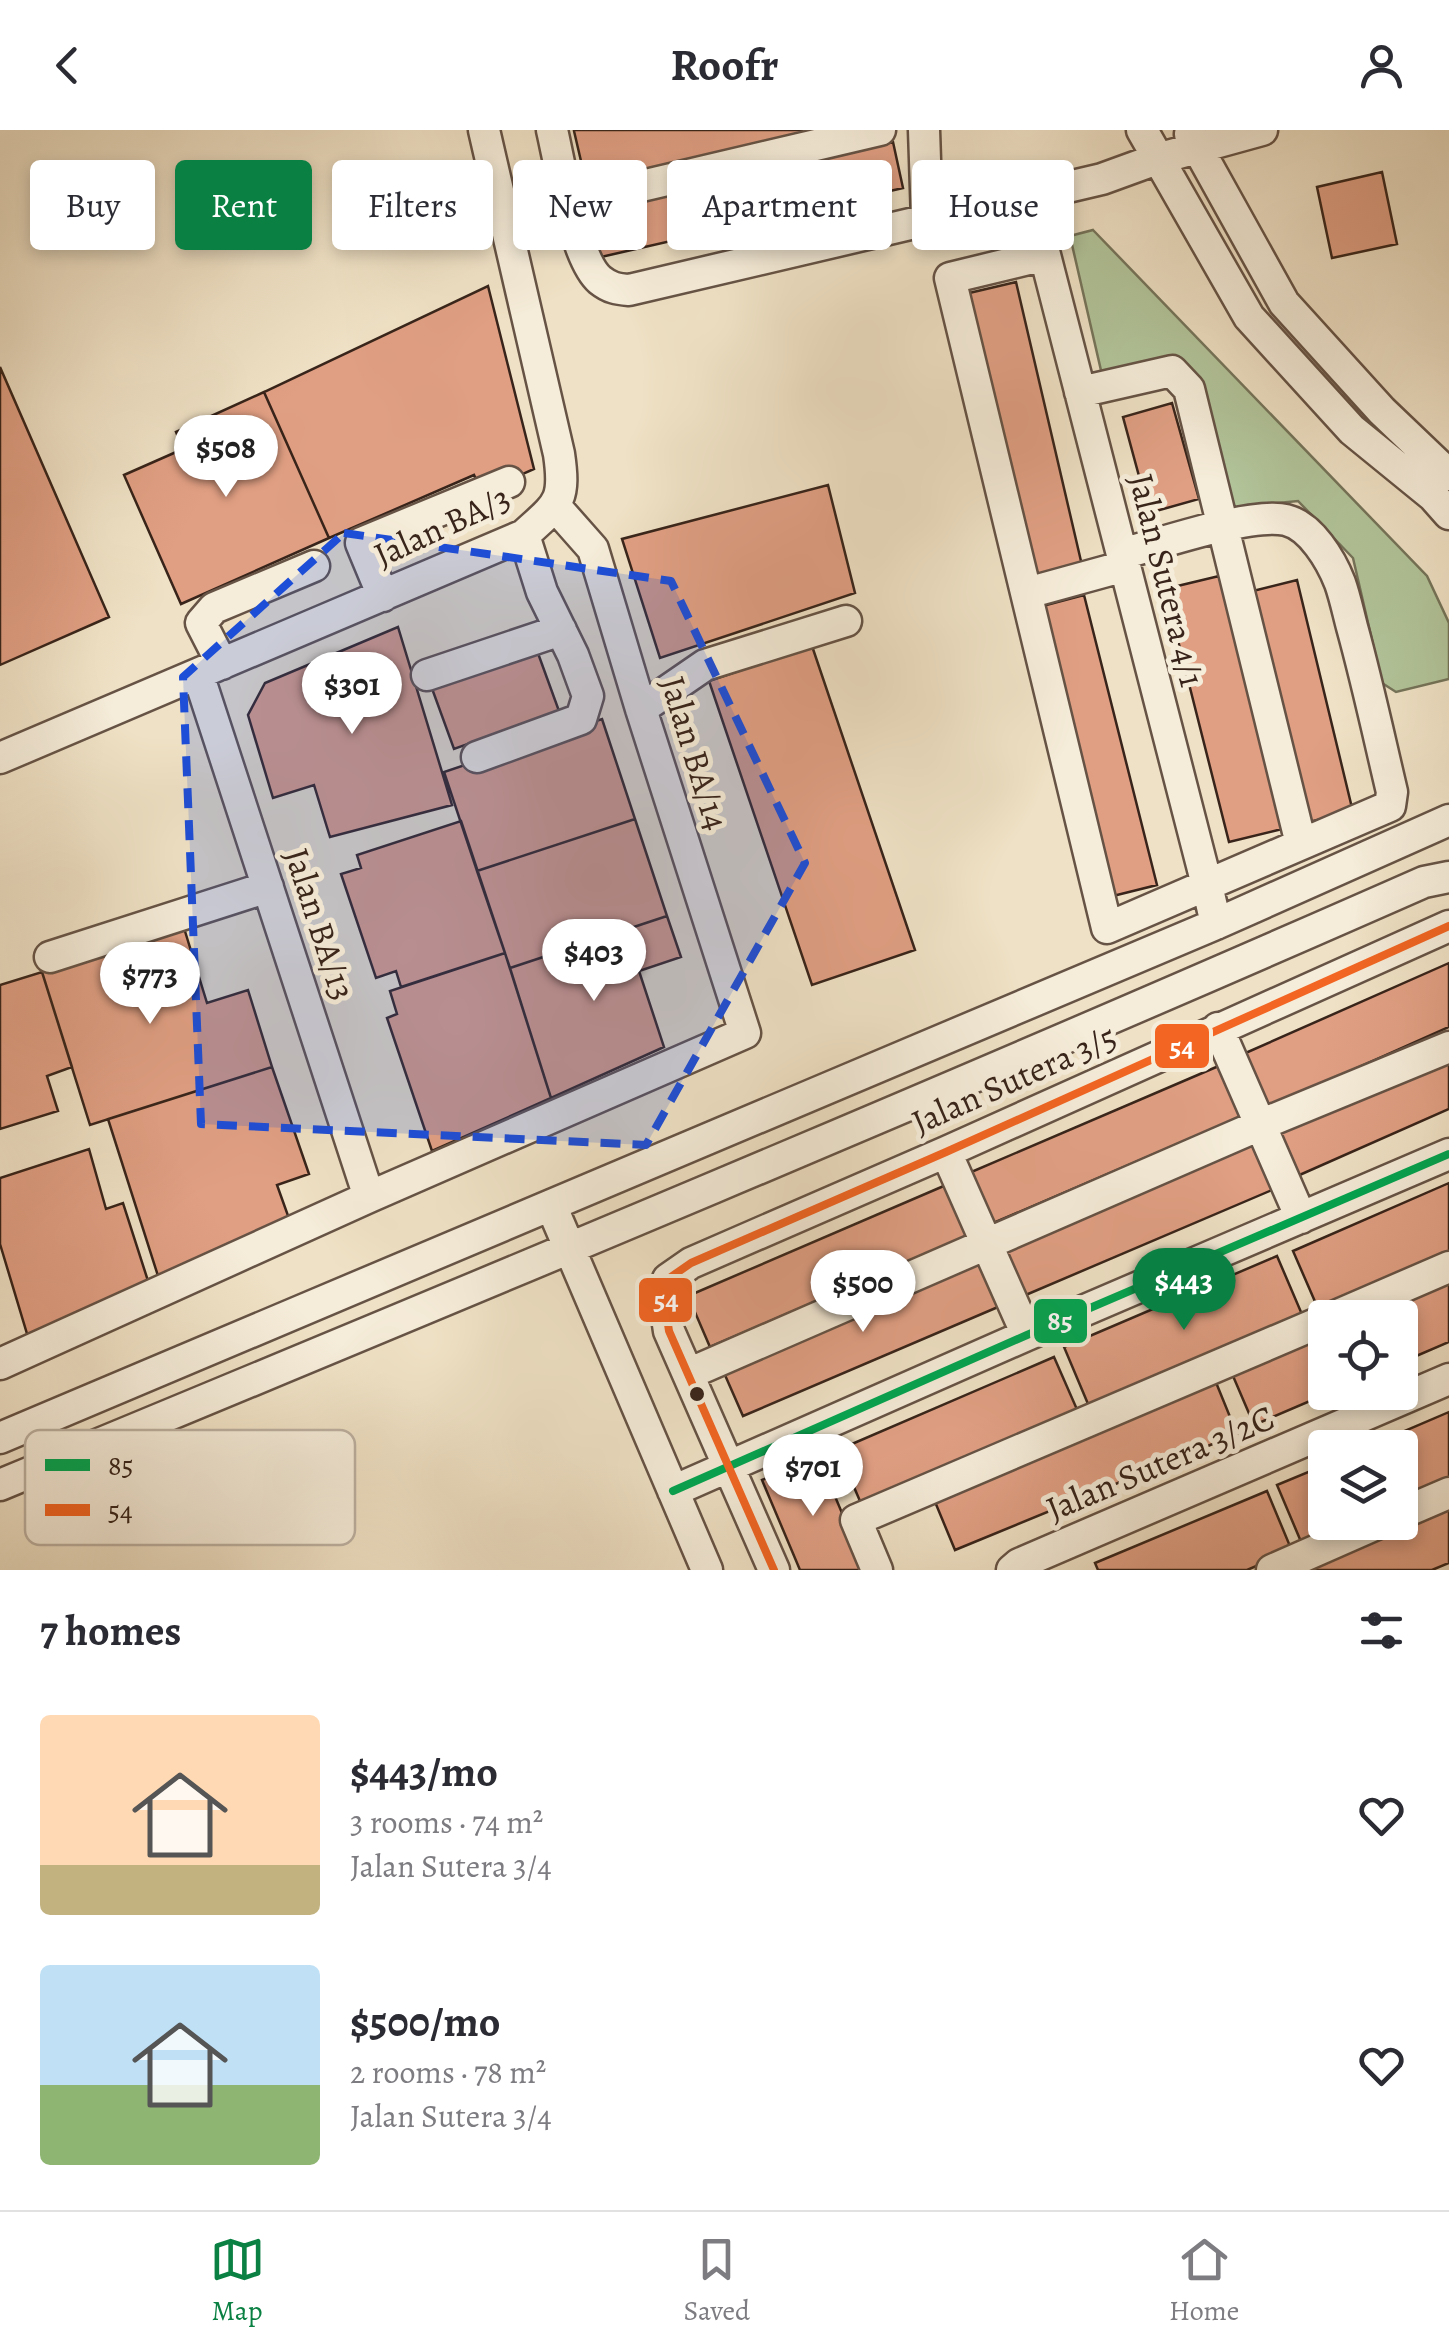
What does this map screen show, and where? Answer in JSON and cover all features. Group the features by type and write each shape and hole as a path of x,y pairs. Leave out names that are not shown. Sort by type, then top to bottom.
{"street":[{"name":"Jalan BA/3","path":"0,758 524,535 555,506 564,485 559,454 484,130"},
{"path":"552,130 559,160"},
{"path":"647,184 880,130"},
{"path":"924,130 925,160"},
{"path":"1142,130 1248,317 1352,430 1433,496 1449,514"},
{"path":"1074,186 1157,159 1193,139 1262,130"},
{"path":"1193,139 1284,303 1382,412 1449,475"},
{"path":"583,250 587,264 598,278 613,288 629,290 912,224"},
{"name":"Jalan Sutera 4/1","path":"1027,593 950,278 1045,255 1216,924"},
{"path":"1080,392 1172,371 1189,389 1301,844"},
{"path":"383,596 361,543 509,482"},
{"name":"Jalan BA/14","path":"368,1197 744,1033 593,549 555,506"},
{"path":"1272,518 1290,520 1306,531 1339,580 1392,792 1390,806 1107,928 1027,593 1222,526 1272,518"},
{"path":"477,757 581,718 588,696 542,592 524,535"},
{"name":"Jalan BA/13","path":"314,566 214,608 201,623 268,887 368,1197"},
{"path":"642,709 705,666 846,621"},
{"path":"427,674 560,630"},
{"path":"0,1438 1216,924 1448,820"},
{"path":"132,1430 570,1248 1424,882 1449,877"},
{"path":"50,956 268,887"},
{"name":"Jalan Sutera 3/5","path":"688,1374 669,1331 664,1304 668,1279 690,1263 1449,926"},
{"path":"1218,1028 1301,1218"},
{"path":"774,1570 688,1374 1449,1047"},
{"path":"946,1152 1027,1335"},
{"path":"674,1491 1449,1154"},
{"path":"0,1364 368,1197"},
{"path":"551,1205 707,1570"},
{"path":"1372,1300 1449,1267"},
{"path":"878,1570 856,1520 1308,1328"},
{"name":"Jalan Sutera 3/2C","path":"1012,1570 1449,1379"},
{"path":"0,1485 25,1475"},
{"path":"1418,1506 1449,1493"},
{"path":"1272,1570 1340,1540"}],"highlighted area":[{"path":"344,533 671,581 805,863 646,1145 201,1124 183,677"}],"green space":[{"path":"1093,230 1427,576 1449,623 1449,679 1396,692 1382,683 1353,558 1298,501 1228,508 1196,385 1103,379 1073,250 1074,235"}],"building":[{"path":"847,130 720,160 667,160 667,172 647,177 647,160 581,160 574,131"},
{"path":"893,142 903,188 892,191 892,160 814,160"},
{"path":"1382,172 1397,244 1332,258 1317,187"},
{"path":"667,194 667,242 647,246 647,198"},
{"path":"599,250 632,250 601,257"},
{"path":"1016,282 1084,574 1033,586 965,294"},
{"path":"488,286 534,469 482,492 474,475 329,538 264,392"},
{"path":"0,367 109,617 0,665"},
{"path":"264,392 329,538 181,604 124,475 183,449 176,432"},
{"path":"1172,403 1199,499 1149,513 1123,417"},
{"path":"828,485 855,593 660,658 622,539"},
{"path":"1219,576 1282,829 1229,842 1165,589"},
{"path":"1297,580 1353,812 1300,824 1245,593"},
{"path":"1084,595 1157,885 1109,897 1035,608"},
{"path":"398,627 452,805 330,837 314,785 273,798 248,715 265,683"},
{"path":"535,645 559,711 454,749 430,683"},
{"path":"812,646 915,950 812,985 709,681"},
{"path":"602,719 635,819 477,871 444,772"},
{"path":"635,819 667,916 510,968 477,871"},
{"path":"461,821 505,953 401,987 396,971 376,978 341,874 361,868 357,855"},
{"path":"667,916 681,957 639,971 664,1047 551,1098 510,968"},
{"path":"184,928 207,1003 248,990 272,1067 90,1125 42,972"},
{"path":"505,953 551,1098 432,1151 387,1018 397,1014 390,991"},
{"path":"1449,963 1449,1027 1265,1109 1241,1055"},
{"path":"42,972 72,1067 47,1076 58,1111 0,1129 0,985"},
{"path":"1449,1050 1449,1109 1295,1177 1273,1127"},
{"path":"1228,1062 1250,1113 991,1224 969,1173"},
{"path":"272,1067 309,1174 277,1185 291,1224 159,1279 108,1119"},
{"path":"1255,1133 1279,1187 1021,1297 999,1243"},
{"path":"89,1149 106,1209 123,1203 149,1284 28,1337 0,1244 0,1178"},
{"path":"953,1182 975,1233 710,1347 688,1296"},
{"path":"1449,1183 1449,1257 1350,1300 1314,1300 1293,1251"},
{"path":"983,1254 1005,1304 743,1416 721,1366"},
{"path":"1277,1256 1304,1319 1091,1411 1064,1347"},
{"path":"1449,1276 1449,1342 1418,1355 1418,1300 1393,1300"},
{"path":"1308,1336 1308,1402 1254,1425 1230,1369"},
{"path":"1054,1357 1079,1414 863,1508 838,1450"},
{"path":"1215,1380 1237,1434 955,1550 933,1497"},
{"path":"1449,1412 1449,1481 1418,1494 1418,1430 1407,1430"},
{"path":"818,1456 866,1570 800,1570 762,1480"},
{"path":"1308,1472 1308,1540 1311,1540 1302,1544 1277,1485"},
{"path":"1267,1491 1292,1551 1247,1570 1098,1570 1095,1563"},
{"path":"1449,1497 1449,1563 1432,1570 1312,1570 1308,1560 1353,1540 1418,1540 1418,1511"}],"transit line":[{"name":"54","path":"774,1570 669,1331 665,1304 668,1279 691,1263 1449,926"},
{"name":"85","path":"673,1491 1449,1154"}]}
